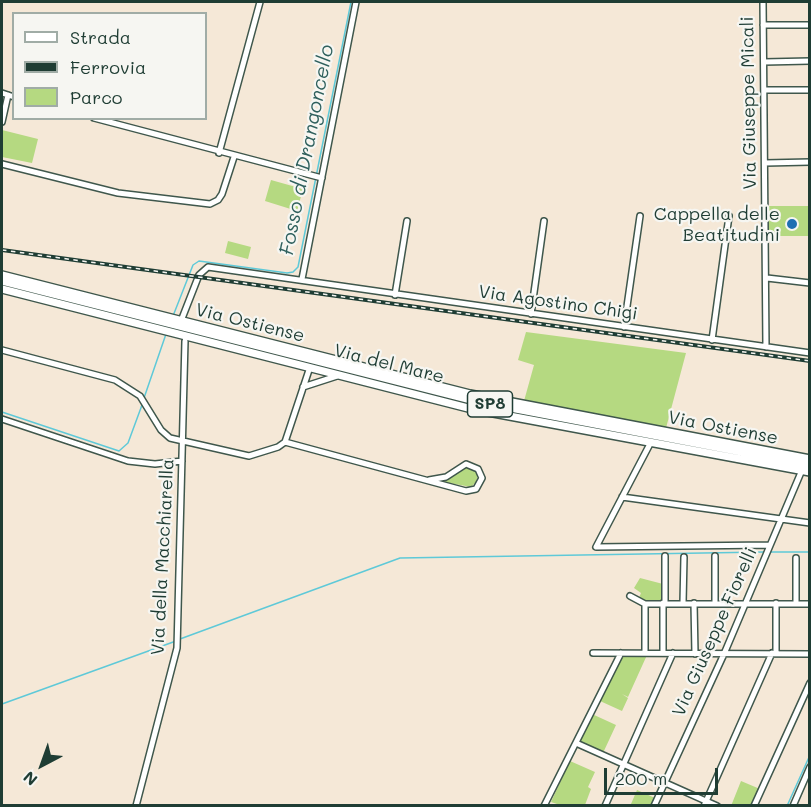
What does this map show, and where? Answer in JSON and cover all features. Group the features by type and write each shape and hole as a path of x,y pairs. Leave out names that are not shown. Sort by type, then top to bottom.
{"main road":[{"name":"Via Ostiense","path":"2,275 162,323 181,321 470,394 810,459"},
{"name":"Via del Mare","path":"2,281 162,323 172,329 497,406 810,465"},
{"path":"2,289 162,323"},
{"path":"172,329 340,375 481,410 806,471"}],"street":[{"path":"219,153 260,2"},
{"path":"302,279 356,2"},
{"name":"Via Giuseppe Micali","path":"763,2 766,347"},
{"path":"763,25 810,25"},
{"path":"764,62 810,62"},
{"path":"764,90 810,90"},
{"path":"2,122 8,95"},
{"path":"101,120 234,157 321,178"},
{"path":"2,164 118,193 210,204 218,200 222,194 234,157"},
{"path":"765,163 810,162"},
{"path":"624,327 640,216"},
{"path":"712,340 729,216"},
{"path":"395,295 406,221"},
{"path":"531,314 544,221"},
{"name":"Via Agostino Chigi","path":"181,321 197,279 205,267 810,353"},
{"path":"767,278 810,283"},
{"name":"Via della Macchiarella","path":"136,806 177,648 185,341"},
{"path":"2,350 109,378 138,394 164,434 183,441 248,456 263,453 285,442 470,491 478,487 482,478 478,469 466,464 446,477 429,480"},
{"path":"285,442 310,367"},
{"path":"302,387 340,375"},
{"path":"2,419 128,461 148,464 182,461"},
{"path":"651,442 596,547 768,550"},
{"name":"Via Giuseppe Fiorelli","path":"654,806 724,654 782,518 806,471"},
{"path":"622,497 810,523"},
{"path":"663,653 666,556"},
{"path":"715,556 715,604"},
{"path":"683,603 684,557"},
{"path":"796,558 796,604"},
{"path":"630,596 645,604 810,604"},
{"path":"694,603 695,654"},
{"path":"705,803 774,653 776,603"},
{"path":"645,604 645,653"},
{"path":"593,652 810,654"},
{"path":"544,806 621,653"},
{"path":"605,806 673,653"},
{"path":"754,806 810,682"},
{"path":"576,742 705,803 717,806"},
{"path":"793,806 810,767"}],"green space":[{"path":"2,130 38,139 32,163 2,157"},
{"path":"271,180 303,189 297,211 265,201"},
{"path":"766,206 809,206 809,236 766,236"},
{"path":"228,241 251,247 248,259 225,253"},
{"path":"526,332 686,353 666,428 524,401 534,365 518,360"},
{"path":"464,466 473,468 478,475 471,487 439,481"},
{"path":"640,578 663,584 663,601 643,601 639,598 641,593 634,588"},
{"path":"623,655 647,655 628,697 622,694 628,698 622,711 600,701"},
{"path":"592,714 616,725 603,753 579,742"},
{"path":"570,761 595,772 588,787 591,789 585,805 560,805 551,802"},
{"path":"741,781 760,789 753,805 731,806"},
{"path":"637,790 655,798 652,805 631,804"}],"waterway":[{"name":"Fosso di Drangoncello","path":"173,316 193,265 199,261 287,273 293,272 298,267 351,2"},
{"name":"Fosso di Drangoncello","path":"144,398 166,334"},
{"name":"Fosso di Drangoncello","path":"2,412 119,451 128,443 142,405"},
{"path":"180,639 400,558 764,552"},
{"path":"768,552 810,552"},
{"path":"2,704 176,641"},
{"path":"787,806 810,755"}],"railway":[{"path":"2,250 810,361"}],"place":[{"name":"Cappella delle Beatitudini","path":"792,224"}]}
